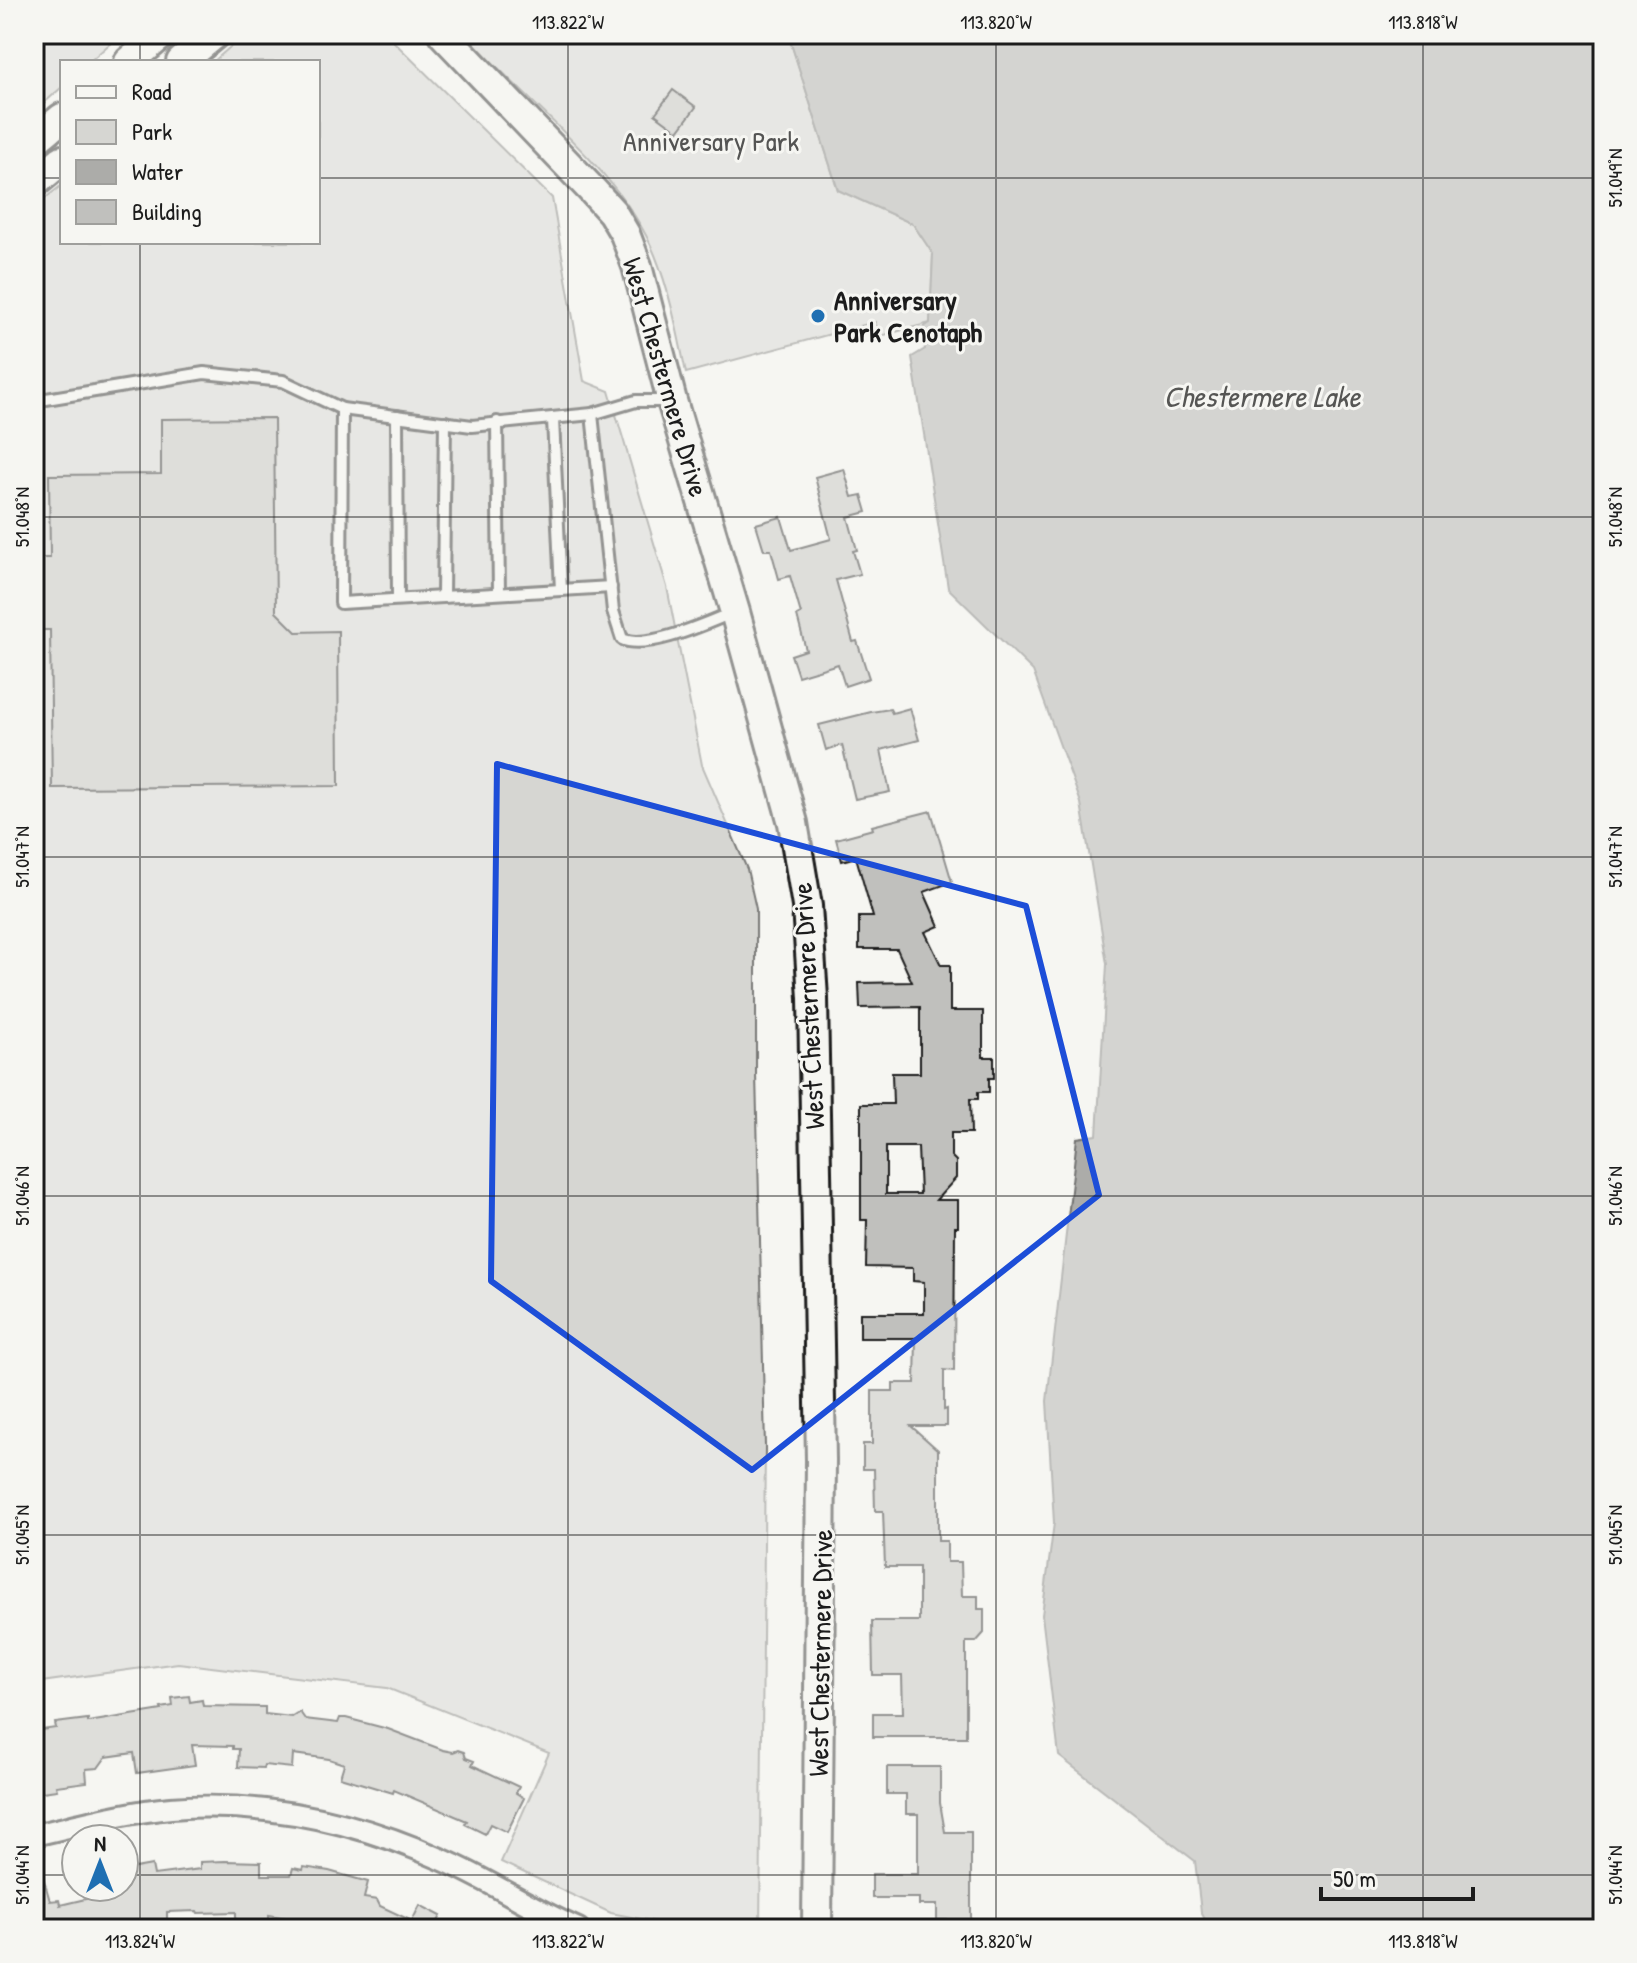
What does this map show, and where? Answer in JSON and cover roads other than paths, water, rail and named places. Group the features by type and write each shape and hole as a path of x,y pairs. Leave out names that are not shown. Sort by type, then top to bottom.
{"street":[{"path":"131,60 162,34"},
{"path":"183,60 215,34"},
{"name":"West Chestermere Drive","path":"443,34 592,190 612,212 625,234 637,266 672,401 735,612 793,823 807,906 813,998 821,1460 817,1929"},
{"path":"34,141 60,120"},
{"path":"34,183 60,162"},
{"path":"34,1835 169,1808 262,1808 308,1815 351,1825 444,1860 578,1929"}],"lane":[{"path":"34,401 204,373 283,381 342,409 472,426 592,414 636,401 672,401"},
{"path":"342,409 341,603 611,587"},
{"path":"592,414 613,611 622,639 631,644 685,632 735,612"},
{"path":"397,416 398,599"},
{"path":"553,419 561,590"},
{"path":"443,596 445,422"},
{"path":"497,422 499,593"}],"water":[{"name":"Chestermere Lake","path":"788,34 1603,34 1603,1929 1210,1929 1201,1912 1195,1861 1059,1756 1042,1615 1054,1523 1047,1401 1077,1138 1097,1135 1107,964 1081,803 1033,671 948,588 912,357 925,349 921,329 930,323 933,254 913,224 838,190"}],"place":[{"name":"Anniversary Park Cenotaph","path":"818,316"}],"park label":[{"name":"Anniversary Park","path":"711,141"}]}
